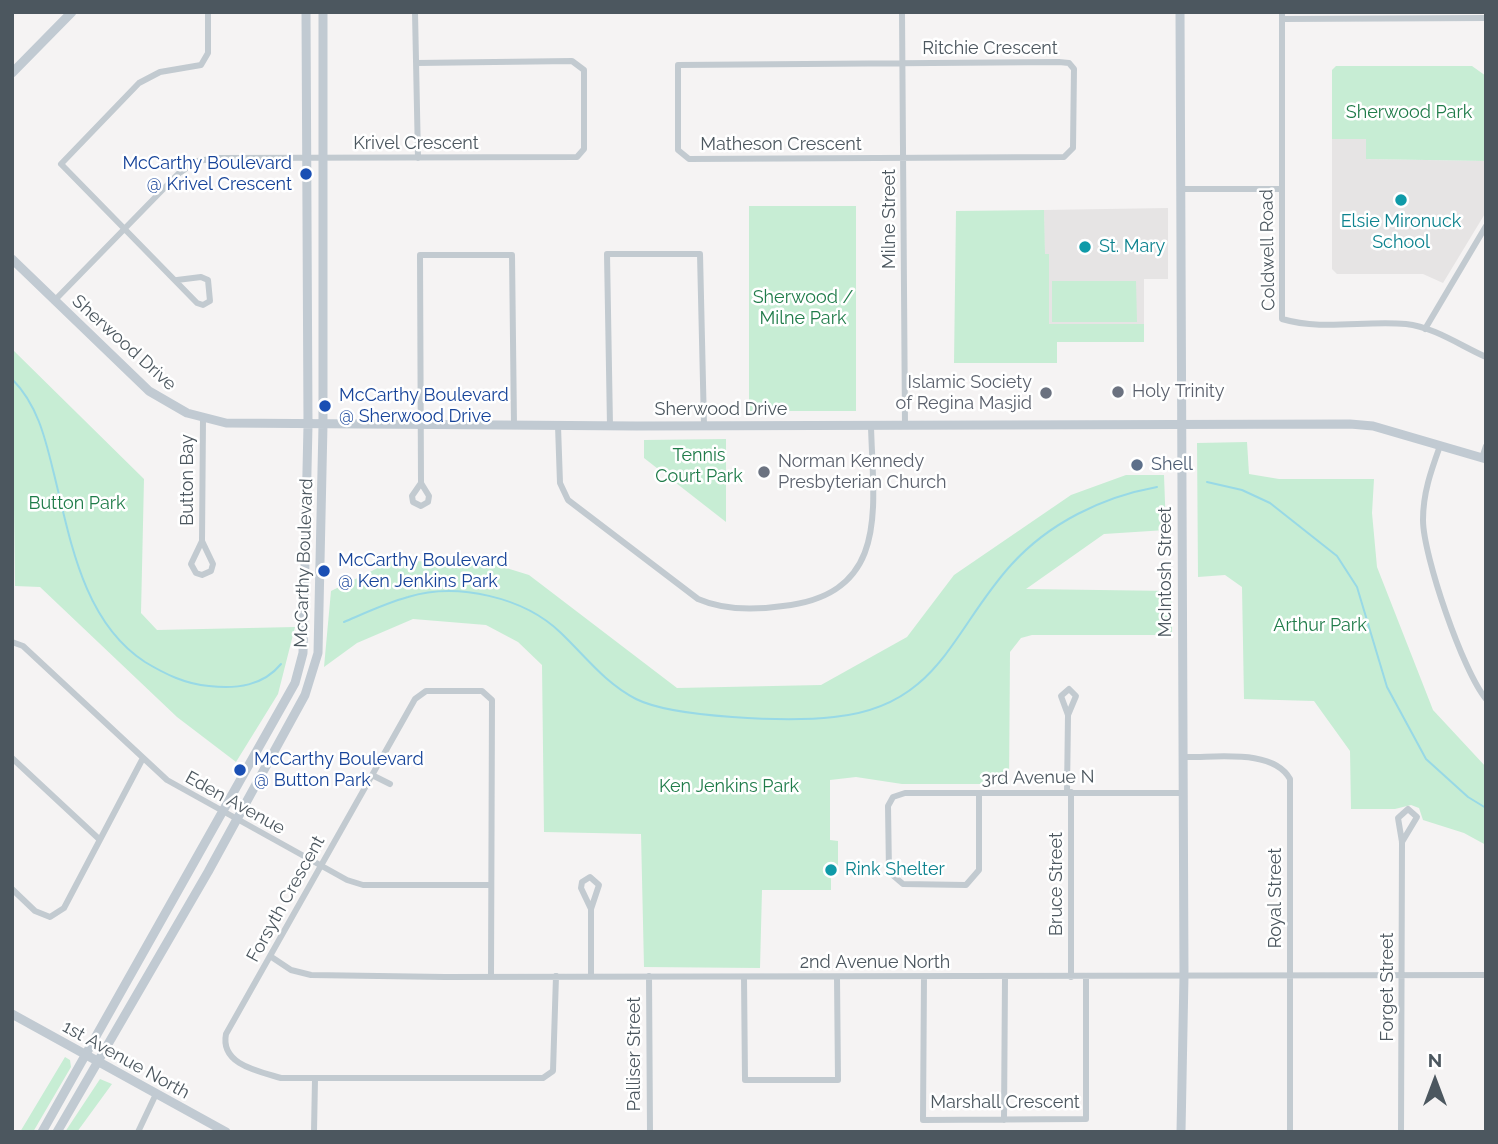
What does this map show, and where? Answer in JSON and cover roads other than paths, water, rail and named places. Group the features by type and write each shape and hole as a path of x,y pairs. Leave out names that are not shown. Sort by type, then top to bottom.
{"street":[{"path":"12,73 72,12"},
{"path":"177,280 201,277 208,280 210,301 203,305 197,303 61,164 139,83 160,72 201,65 208,53 208,12"},
{"name":"McCarthy Boulevard","path":"42,1132 295,683 303,653 306,624 308,425 309,159 306,12"},
{"name":"McCarthy Boulevard","path":"57,1132 236,821 305,695 318,653 323,425 323,12"},
{"path":"415,12 418,158"},
{"name":"Milne Street","path":"902,12 905,426"},
{"name":"McIntosh Street","path":"1180,12 1184,757 1181,1132"},
{"path":"1282,16 1486,18"},
{"name":"Coldwell Road","path":"1282,16 1282,319 1301,324 1407,324 1425,329 1486,357"},
{"name":"Krivel Crescent","path":"54,301 178,174 197,161 219,158 577,157 584,149 584,70 572,61 417,62"},
{"name":"Ritchie Crescent","path":"903,63 1059,62 1069,63 1074,69 1073,148 1064,157 904,158"},
{"name":"Matheson Crescent","path":"903,63 689,63 678,65 677,73 678,150 689,159 904,158"},
{"path":"1181,189 1281,189"},
{"path":"1425,329 1486,226"},
{"path":"610,426 607,254 700,254 704,426"},
{"path":"421,483 420,255 512,255 513,425"},
{"name":"Sherwood Drive","path":"12,259 149,391 174,408 203,419 254,425 421,426 1350,424 1373,426 1484,459"},
{"name":"Button Bay","path":"202,541 213,564 209,573 202,575 195,573 191,564 202,541 203,419"},
{"path":"558,426 560,483 568,500 698,599 715,606 774,607 814,601 827,595 846,582 864,558 873,528 871,426"},
{"path":"1440,446 1426,486 1423,520 1426,545 1465,663 1486,699"},
{"path":"1484,459 1486,446"},
{"name":"Eden Avenue","path":"12,642 23,646 167,780 236,821 346,880 363,884 491,885"},
{"name":"Forsyth Crescent","path":"491,976 492,700 482,691 426,691 415,699 226,1034 224,1046 228,1055 253,1070 281,1078 543,1078 553,1071 556,976"},
{"name":"Bruce Street","path":"1068,715 1071,977"},
{"name":"Royal Street","path":"1184,757 1268,760 1284,767 1290,779 1290,1132"},
{"path":"12,758 99,839"},
{"path":"12,889 35,911 50,917 64,908 143,758"},
{"path":"372,775 390,784"},
{"name":"3rd Avenue N","path":"979,793 979,870 966,884 903,884 889,872 888,806 893,797 905,793 1069,792 1184,793"},
{"name":"Forget Street","path":"1401,1132 1402,842 1398,818 1408,808 1418,817 1402,842"},
{"path":"591,909 581,888 582,882 590,877 599,885 591,909 591,976"},
{"name":"2nd Avenue North","path":"270,956 291,971 311,975 1486,975"},
{"name":"Palliser Street","path":"649,976 650,1132"},
{"path":"744,977 745,1080 791,1081 838,1080 837,977"},
{"name":"Marshall Crescent","path":"924,977 923,1120 1086,1119 1086,977"},
{"path":"1004,1120 1005,977"},
{"name":"1st Avenue North","path":"12,1014 226,1132"},
{"path":"314,1132 315,1079"},
{"path":"138,1132 156,1094"}],"waterway":[{"path":"12,379 28,399 43,433 82,576 106,624 124,645 145,662 168,674 183,681 209,686 249,684 266,677 281,664"},
{"path":"1207,482 1242,490 1270,503 1337,556 1357,587 1387,687 1426,759 1468,797 1486,808"},
{"path":"344,622 392,602 427,593 468,592 489,596 528,610 546,621 596,669 636,699 677,711 732,717 834,717 869,710 898,698 921,682 940,662 1011,565 1042,536 1059,524 1097,505 1157,487"}],"place":[{"name":"McCarthy Boulevard @ Krivel Crescent","path":"306,174"},
{"name":"Elsie Mironuck School","path":"1401,200"},
{"name":"St. Mary","path":"1085,247"},
{"name":"Holy Trinity","path":"1118,392"},
{"name":"Islamic Society of Regina Masjid","path":"1046,393"},
{"name":"McCarthy Boulevard @ Sherwood Drive","path":"325,406"},
{"name":"Shell","path":"1137,465"},
{"name":"Norman Kennedy Presbyterian Church","path":"764,472"},
{"name":"McCarthy Boulevard @ Ken Jenkins Park","path":"324,571"},
{"name":"McCarthy Boulevard @ Button Park","path":"240,770"},
{"name":"Rink Shelter","path":"831,870"}],"park label":[{"name":"Sherwood Park","path":"1409,113"},
{"name":"Sherwood / Milne Park","path":"803,308"},
{"name":"Tennis Court Park","path":"699,466"},
{"name":"Button Park","path":"77,504"},
{"name":"Arthur Park","path":"1320,626"},
{"name":"Ken Jenkins Park","path":"729,787"}]}
